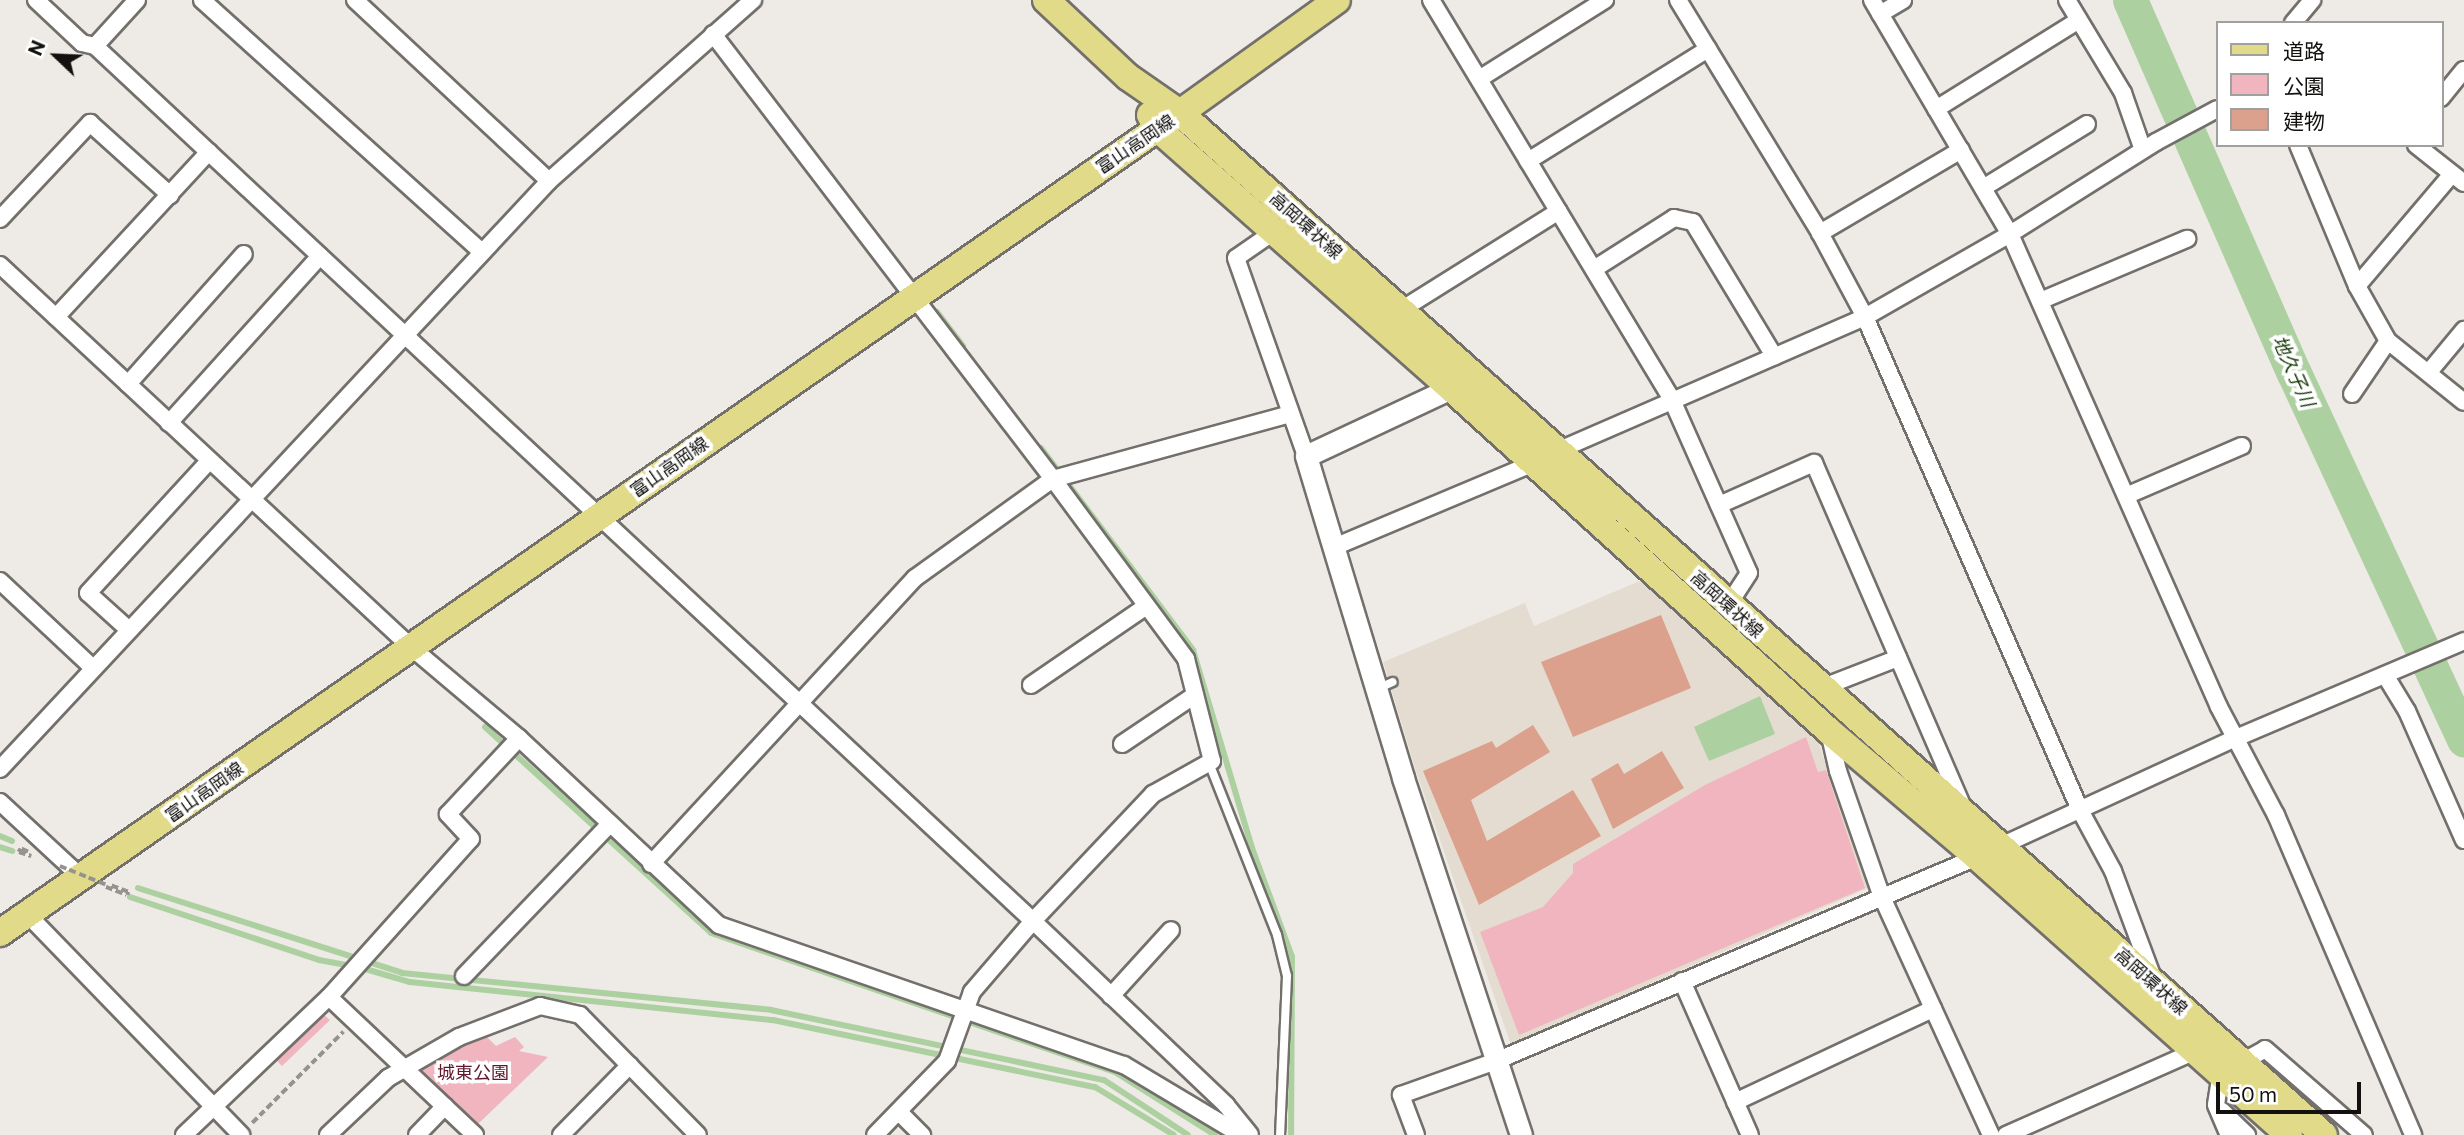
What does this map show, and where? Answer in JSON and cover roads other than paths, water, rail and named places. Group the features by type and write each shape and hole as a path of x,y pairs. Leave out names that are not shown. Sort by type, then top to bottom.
{"main road":[{"name":"高岡環状線","path":"1046,0 1128,77 1180,114 1401,310 1458,378"},
{"name":"富山高岡線","path":"0,933 1180,114 1337,0"},
{"name":"高岡環状線","path":"1128,77 1158,128 1275,231 1458,378 1546,457 1829,731 1989,852 2155,984 2240,1075 2290,1135"},
{"name":"高岡環状線","path":"1546,457 1728,606 1967,817 1989,852 2196,1051 2240,1075 2324,1135"}],"street":[{"path":"36,0 82,43 95,46 1032,921 1226,1105 1250,1135"},
{"path":"95,46 137,0"},
{"path":"202,0 482,252"},
{"path":"355,0 549,181"},
{"path":"0,769 407,337 549,181 752,0"},
{"path":"1432,0 1672,400 1749,573 1728,606"},
{"path":"1479,79 1605,0"},
{"path":"1678,0 1821,233 1866,317 2081,812 2113,871 2155,984"},
{"path":"1872,0 2010,234 2128,495 2219,707 2276,815 2413,1135"},
{"path":"1880,15 1903,0"},
{"path":"2067,0 2123,93 2149,146"},
{"path":"2295,21 2312,0"},
{"path":"1936,109 2079,20"},
{"path":"713,34 913,297 1059,476 1146,607 1186,659 1212,761 1153,794 1032,921 972,992 961,1015 947,1061 875,1135"},
{"path":"1528,161 1708,50"},
{"path":"2443,96 2464,70"},
{"path":"1334,547 1866,317 2010,234 2149,146 2216,110"},
{"path":"0,219 90,123 170,195"},
{"path":"1983,188 2087,124"},
{"path":"2299,147 2357,286 2388,341 2464,402"},
{"path":"2357,286 2458,178 2419,147"},
{"path":"1821,233 1961,150"},
{"path":"56,317 209,152"},
{"path":"1401,310 1559,212"},
{"path":"1594,270 1674,218 1693,222 1774,356"},
{"path":"1275,231 1236,258 1306,456 1334,547 1385,685 1403,778 1521,1135"},
{"path":"2040,301 2187,239"},
{"path":"128,384 244,254"},
{"path":"169,423 320,256"},
{"path":"0,265 513,744 610,824 719,925 961,1015 1125,1065 1241,1135"},
{"path":"2429,372 2464,330"},
{"path":"2352,394 2388,341"},
{"path":"1306,456 1458,378"},
{"path":"651,863 915,578 1059,476 1290,414"},
{"path":"2128,495 2242,446"},
{"path":"129,630 88,593 209,460"},
{"path":"1719,505 1814,463 1967,817"},
{"path":"0,581 93,668"},
{"path":"1031,685 1146,607"},
{"path":"1416,1135 1401,1095 1496,1061 1989,852 2081,812 2236,738 2462,642"},
{"path":"1821,688 1898,658"},
{"path":"2390,673 2464,841"},
{"path":"1122,744 1195,695"},
{"path":"1829,731 1838,771 1882,897 1991,1135"},
{"path":"184,1135 329,997 363,956 471,839 448,814 513,744"},
{"path":"0,802 80,876"},
{"path":"464,976 610,824"},
{"path":"26,914 241,1135"},
{"path":"1111,996 1171,930"},
{"path":"1682,981 1750,1135"},
{"path":"329,997 475,1135"},
{"path":"328,1135 388,1078 459,1037 540,1006 580,1015 698,1135"},
{"path":"1735,1102 1933,1009"},
{"path":"2216,1105 2265,1049 2364,1135"},
{"path":"2006,1135 2196,1051"},
{"path":"561,1135 630,1065"},
{"path":"2216,1105 2229,1135"},
{"path":"2216,1105 2247,1135"},
{"path":"417,1135 445,1106"},
{"path":"899,1112 922,1135"}],"lane":[{"path":"1209,763 1277,935 1287,976 1280,1135"}],"waterway":[{"name":"地久子川","path":"2130,0 2294,373 2464,740"},
{"path":"937,312 963,346"},
{"path":"1041,448 1193,650 1252,848 1292,957 1291,1135"},
{"path":"485,727 711,933 1115,1072 1215,1135"},
{"path":"0,836 12,841"},
{"path":"0,847 12,851"},
{"path":"138,888 402,973 771,1010 1104,1080 1188,1135"},
{"path":"130,897 319,960 362,968 410,982 773,1020 1095,1087 1174,1135"}],"park label":[{"name":"城東公園","path":"473,1072"}]}
